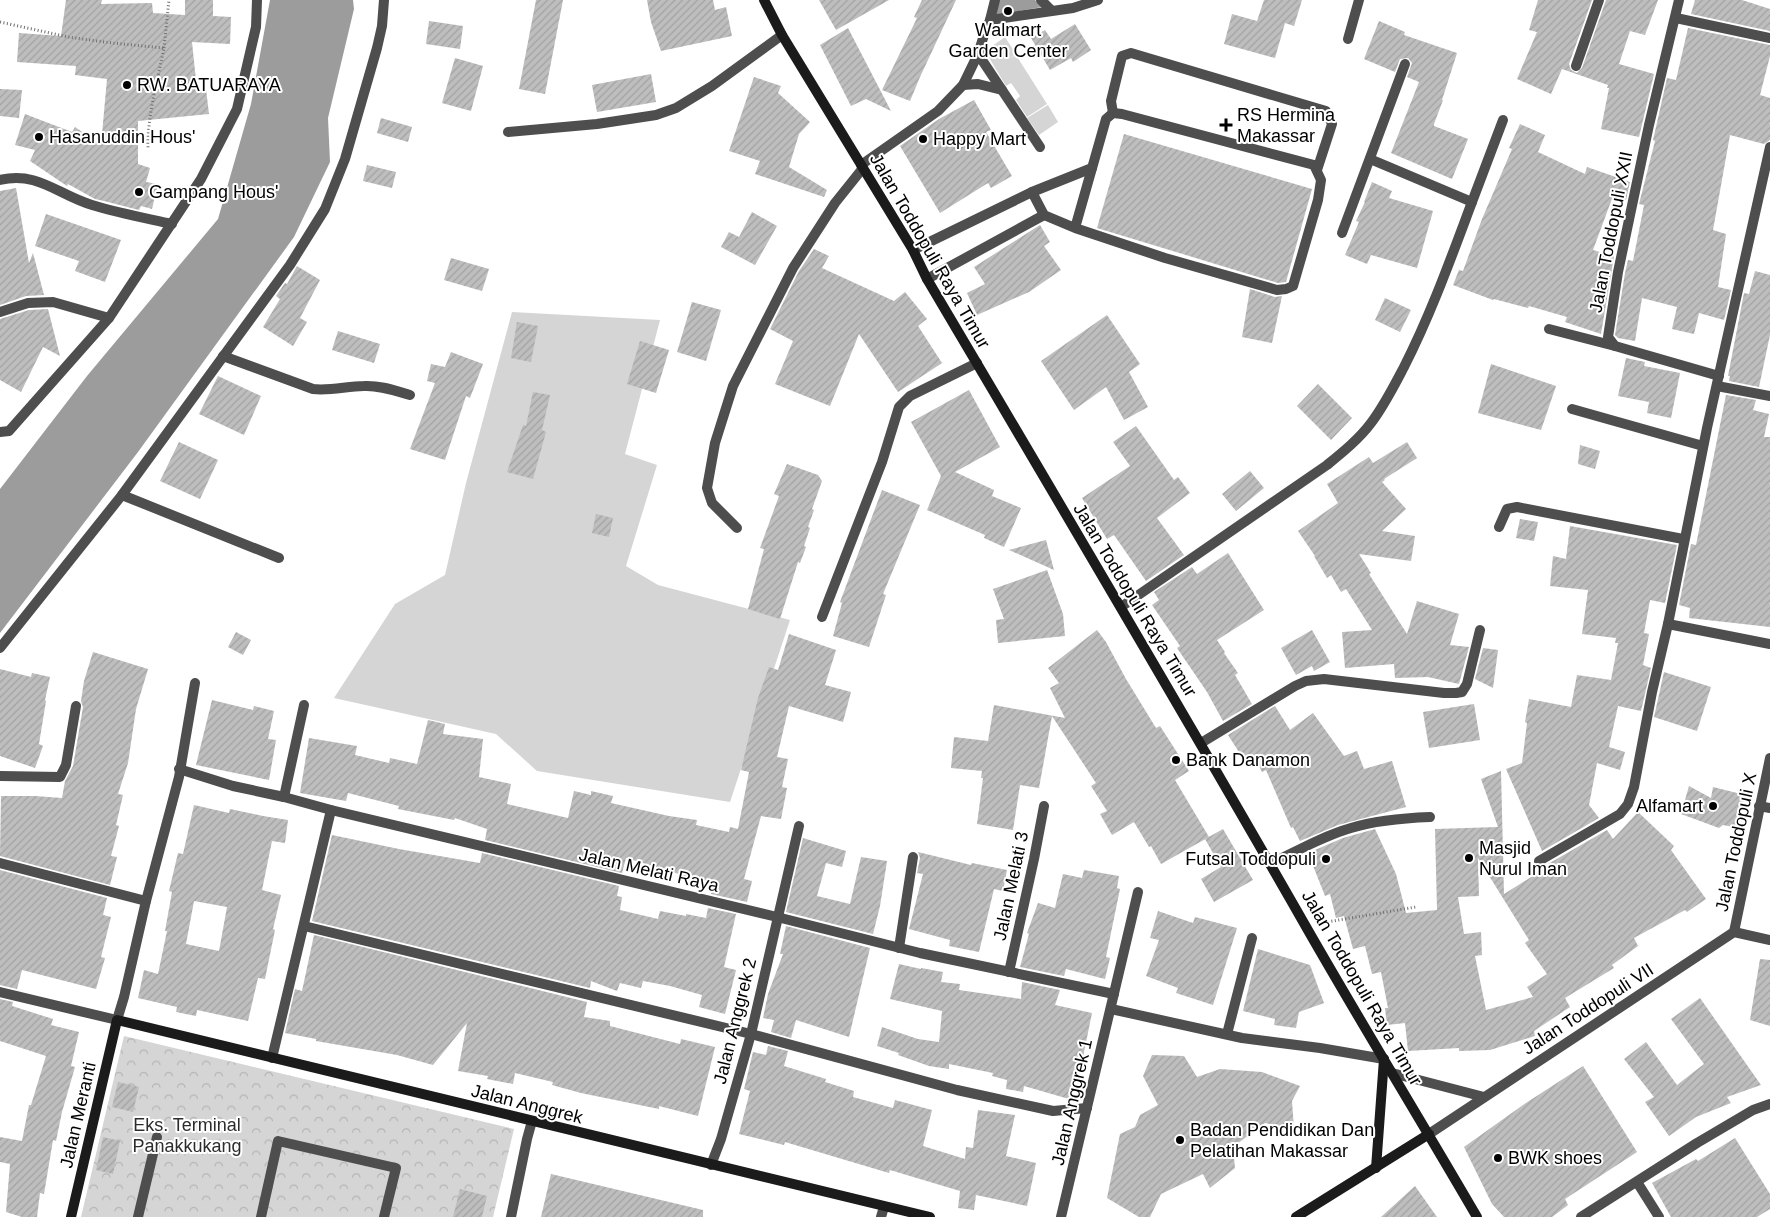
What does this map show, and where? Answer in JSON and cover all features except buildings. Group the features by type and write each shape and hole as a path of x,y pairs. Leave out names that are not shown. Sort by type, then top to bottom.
{"main road":[{"name":"Jalan Toddopuli Raya Timur","path":"764,0 782,35 913,250 976,363 1201,743 1305,926 1477,1217"},
{"name":"Jalan Anggrek","path":"117,1020 711,1165 883,1212 930,1217"},
{"name":"Jalan Meranti","path":"72,1217 117,1020"},
{"path":"1376,1168 1384,1059"},
{"path":"1296,1217 1429,1134"}],"street":[{"path":"0,432 8,431 109,318 201,179 238,109 256,27 258,0"},
{"path":"0,648 122,495 290,265 325,210 344,159 377,48 382,26 384,0"},
{"path":"737,528 712,503 707,488 715,443 733,386 793,268 835,203 862,167 938,111 963,85 978,54 995,0"},
{"path":"1041,0 1051,10"},
{"path":"990,20 1073,8 1098,0"},
{"path":"1348,38 1359,0"},
{"path":"1576,66 1599,0"},
{"name":"Jalan Toddopuli XXII","path":"1614,346 1608,337 1618,272 1649,125 1680,0"},
{"path":"1676,18 1770,38"},
{"path":"508,132 596,124 656,116 676,108 712,86 782,35"},
{"path":"1113,113 1111,101 1122,56 1131,53 1326,111 1332,124 1317,170"},
{"path":"978,54 1040,147"},
{"path":"1342,233 1405,64"},
{"path":"963,85 978,84 1002,90"},
{"path":"1032,192 1044,215 1075,228 1165,258 1277,290 1292,286 1318,200 1321,180 1314,164 1113,113 1106,119 1075,228"},
{"path":"1121,607 1327,465 1353,444 1370,424 1385,403 1418,341 1444,278 1503,120"},
{"path":"1539,860 1620,814 1628,804 1634,788 1703,446 1770,147"},
{"path":"1370,158 1472,202"},
{"path":"913,250 1032,192 1092,168"},
{"path":"0,180 17,177 40,181 90,204 172,224"},
{"path":"927,278 1044,215"},
{"path":"0,312 28,303 54,302 109,318"},
{"path":"1549,330 1614,346 1718,381 1770,396"},
{"path":"223,356 313,389 326,390 366,386 410,395"},
{"path":"822,617 882,462 900,407 910,396 976,363"},
{"path":"1572,409 1703,446"},
{"path":"122,495 279,558"},
{"path":"1499,527 1507,509 1517,507 1684,539"},
{"path":"1668,624 1770,644"},
{"path":"1201,743 1306,681 1324,679 1444,693 1462,692 1467,684 1480,630"},
{"path":"0,992 117,1020 179,769 195,683"},
{"path":"284,797 304,705"},
{"path":"0,776 60,777 66,765 76,706"},
{"name":"Jalan Toddopuli X","path":"1734,932 1765,807 1770,758"},
{"name":"Jalan Melati Raya","path":"179,769 233,786 899,948 1114,994"},
{"name":"Jalan Melati 3","path":"1009,972 1044,806"},
{"path":"272,1058 331,810"},
{"path":"1270,864 1328,836 1350,828 1372,822 1430,817"},
{"name":"Jalan Anggrek 2","path":"711,1165 721,1139 752,1034 799,826"},
{"path":"899,948 914,857"},
{"path":"0,863 146,901"},
{"name":"Jalan Anggrek 1","path":"1061,1217 1138,892"},
{"path":"304,926 752,1034 976,1094 1053,1111 1087,1108"},
{"path":"1734,932 1770,940"},
{"name":"Jalan Toddopuli VII","path":"1429,1134 1734,932"},
{"path":"1227,1034 1252,938"},
{"path":"1111,1009 1242,1038 1320,1048 1384,1059"},
{"path":"1392,1073 1484,1097"},
{"path":"1581,1217 1697,1143 1753,1110 1770,1104"},
{"path":"511,1217 532,1121"},
{"path":"138,1217 157,1137"},
{"path":"261,1217 278,1141 396,1168 384,1217"},
{"path":"1637,1182 1658,1217"}],"path":[{"path":"148,148 170,0"},
{"path":"0,22 68,37 112,44 164,48"},
{"path":"1305,926 1416,906"}],"green space":[{"path":"1005,37 1016,54 1010,58 1016,55 1047,104 1027,117 1016,100 1020,96 1011,83 1006,86 985,51"},
{"path":"1048,105 1058,122 1039,135 1027,118"},
{"path":"512,312 660,320 625,454 657,465 626,566 658,585 790,620 730,802 537,771 496,734 334,698 395,604 445,575 466,483"},
{"name":"Eks. Terminal Panakkukang","path":"124,1036 514,1129 493,1217 81,1217"}],"shaded area":[{"path":"270,0 353,0 354,9 328,118 330,162 294,237 138,452 0,633 0,489 87,376 218,219 251,104"},
{"name":"Walmart Garden Center","path":"999,0 1035,0 1042,7 996,15"}],"place":[{"name":"Walmart Garden Center","path":"1008,11"},
{"name":"RW. BATUARAYA","path":"127,85"},
{"name":"RS Hermina Makassar","path":"1226,125"},
{"name":"Hasanuddin Hous'","path":"39,137"},
{"name":"Happy Mart","path":"923,139"},
{"name":"Gampang Hous'","path":"139,192"},
{"name":"Bank Danamon","path":"1176,760"},
{"name":"Alfamart","path":"1713,806"},
{"name":"Masjid Nurul Iman","path":"1469,858"},
{"name":"Futsal Toddopuli","path":"1326,859"},
{"name":"Badan Pendidikan Dan Pelatihan Makassar","path":"1180,1140"},
{"name":"BWK shoes","path":"1498,1158"}]}
